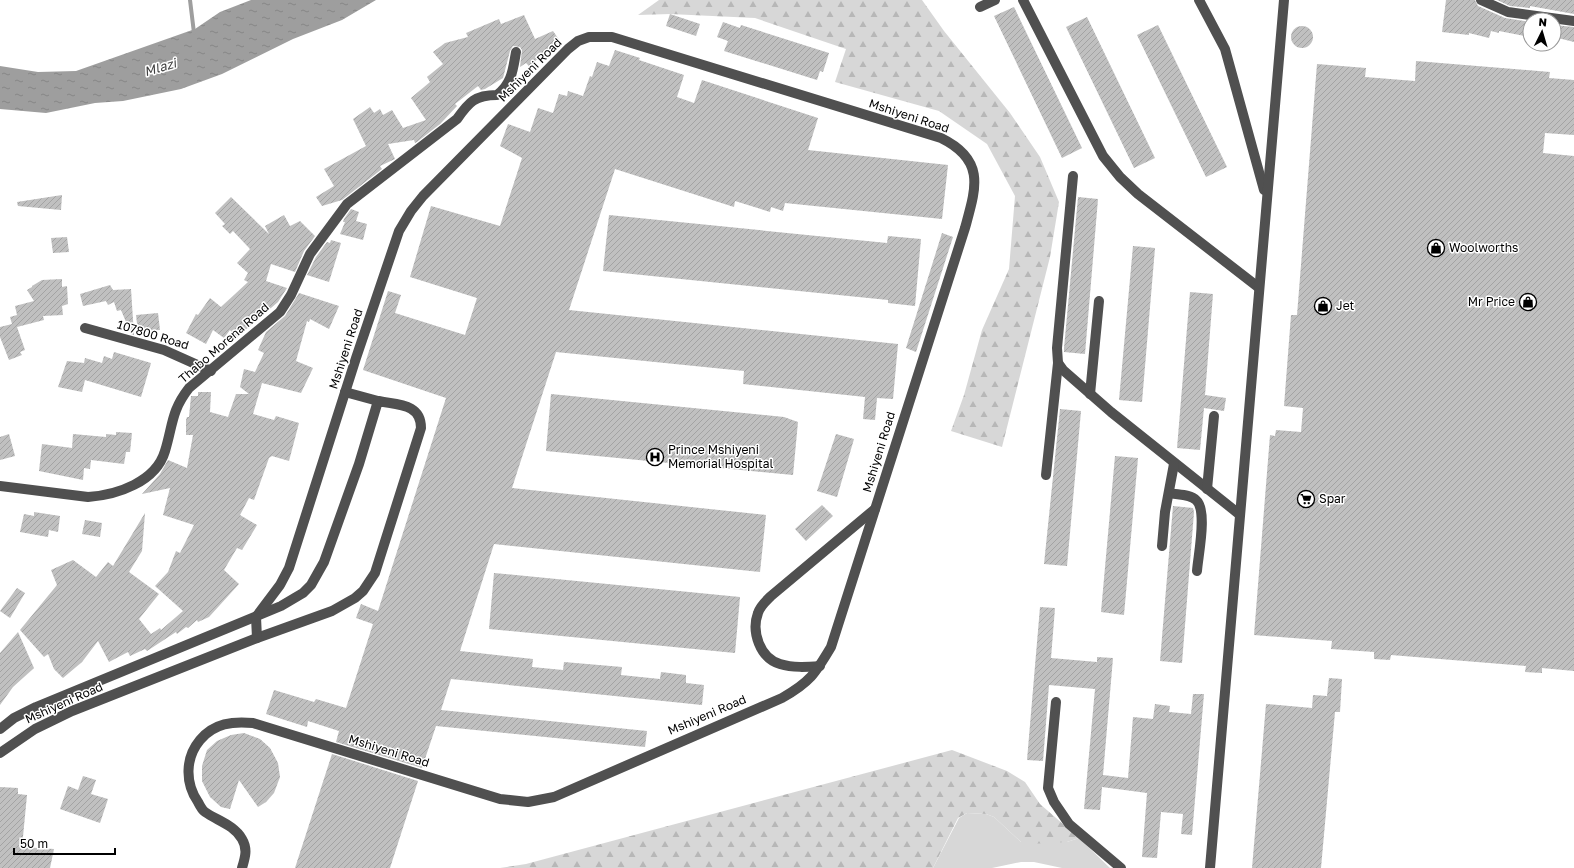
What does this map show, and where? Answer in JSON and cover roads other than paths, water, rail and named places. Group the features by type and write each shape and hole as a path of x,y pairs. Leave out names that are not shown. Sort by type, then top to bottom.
{"street":[{"path":"980,7 995,0"},
{"path":"1023,0 1103,156 1120,177 1138,194 1258,287"},
{"path":"1199,0 1225,49 1266,198"},
{"path":"1210,868 1258,287 1284,0"},
{"path":"1481,0 1508,12 1574,21"},
{"name":"Mshiyeni Road","path":"242,868 246,850 243,840 229,825 204,811 195,798 189,784 189,768 192,752 208,731 230,722 253,723 500,799 528,802 554,797 782,698 807,683 820,666 831,647 975,194 974,173 970,162 954,145 941,138 612,37 589,37 578,41 568,48 442,176 411,211 399,231 345,392 289,568 280,585 256,617"},
{"name":"Thabo Morena Road","path":"0,486 88,498 113,494 154,472 161,462 174,410 180,400 189,388 280,312 291,295 310,254 347,204 457,119 466,107 473,101 483,95 497,96 505,89 513,74 516,52"},
{"path":"1046,475 1058,363 1057,348 1059,322 1073,176"},
{"path":"1090,394 1099,301"},
{"name":"107800 Road","path":"85,328 164,350 211,371"},
{"path":"1058,363 1063,370 1090,394 1174,464 1239,514"},
{"name":"Mshiyeni Road","path":"0,753 35,729 72,711 256,638 344,605 363,591 375,573 421,428 420,416 409,407 378,401 345,392"},
{"path":"0,729 14,718 54,699 256,617 293,600 311,585 318,574 329,549 378,401"},
{"path":"1207,489 1214,416"},
{"path":"1162,546 1165,512 1174,464"},
{"path":"1169,493 1191,497 1197,500 1201,507 1202,516 1196,571"},
{"path":"820,666 791,666 771,660 758,642 755,630 758,612 771,596 875,508"},
{"path":"256,617 256,638"},
{"path":"1056,702 1048,788 1054,802 1069,824 1121,868"}],"water":[{"name":"Mlazi","path":"251,0 376,0 342,20 293,39 222,74 181,89 123,101 95,103 46,113 0,109 0,66 38,72 76,71 195,29 220,12"}],"waterway":[{"path":"190,0 194,33"}],"place":[{"name":"Woolworths","path":"1436,248"},
{"name":"Mr Price","path":"1528,302"},
{"name":"Jet","path":"1323,306"},
{"name":"Prince Mshiyeni Memorial Hospital","path":"655,457"},
{"name":"Spar","path":"1306,499"}]}
